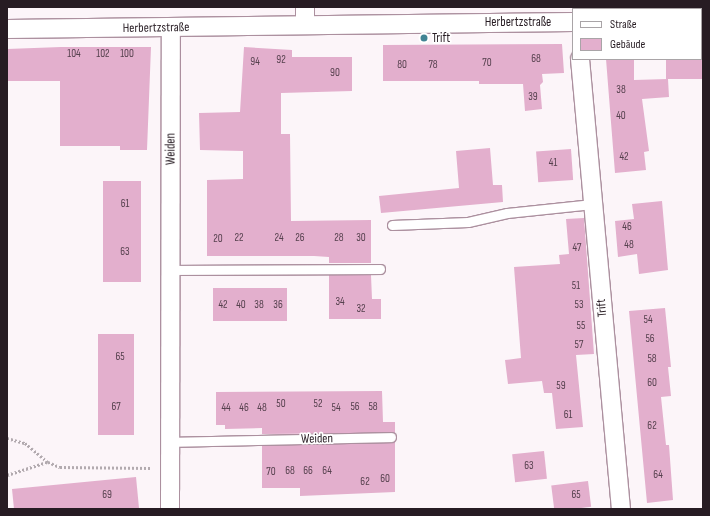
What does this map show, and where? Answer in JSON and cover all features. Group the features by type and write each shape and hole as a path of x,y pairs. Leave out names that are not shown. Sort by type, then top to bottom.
{"street":[{"name":"Herbertzstraße","path":"7,28 171,28 305,16 463,14 572,22"},
{"name":"Weiden","path":"170,509 171,28"},
{"name":"Trift","path":"580,60 621,509"}],"lane":[{"path":"392,225 468,222 507,213 593,204"},
{"path":"170,270 380,269"},
{"name":"Weiden","path":"170,442 392,437"}],"path":[{"path":"7,438 25,443 48,462 60,467 170,468"},
{"path":"7,475 48,462"}],"building":[{"path":"562,44 564,73 542,74 543,82 540,85 542,109 525,111 523,84 479,84 479,81 383,81 383,45"},
{"path":"61,47 151,47 147,150 120,150 120,146 60,146 60,81 7,81 7,49"},
{"path":"244,47 292,50 292,57 352,57 352,91 281,93 281,134 290,134 291,221 371,220 371,263 329,263 329,257 314,256 207,256 207,180 243,179 243,151 200,150 199,113 240,112"},
{"path":"703,59 703,79 666,79 666,60"},
{"path":"606,60 634,60 634,80 668,79 669,97 642,99 649,151 644,152 646,170 615,173"},
{"path":"490,148 493,185 502,185 503,202 381,213 379,196 459,188 456,151"},
{"path":"571,149 573,180 538,182 536,151"},
{"path":"103,181 141,181 141,282 103,282"},
{"path":"662,201 668,270 639,274 637,254 618,257 615,221 634,219 632,204"},
{"path":"584,218 594,354 576,355 583,427 556,429 552,393 544,393 542,381 508,384 505,360 521,358 514,267 560,264 559,255 569,254 566,219"},
{"path":"329,275 371,275 372,299 381,299 381,319 329,319"},
{"path":"213,288 287,288 287,321 213,321"},
{"path":"665,308 671,367 668,367 671,396 661,397 666,445 669,445 673,500 647,503 629,311"},
{"path":"98,334 134,334 134,435 98,435"},
{"path":"382,391 383,422 395,422 395,433 262,434 262,428 225,429 225,425 216,425 216,392"},
{"path":"395,441 395,492 300,496 300,488 262,488 262,446"},
{"path":"544,451 547,479 515,482 512,454"},
{"path":"136,477 139,508 14,509 12,489"},
{"path":"588,481 591,507 554,509 551,486"}],"place":[{"name":"Trift","path":"424,38"}]}
